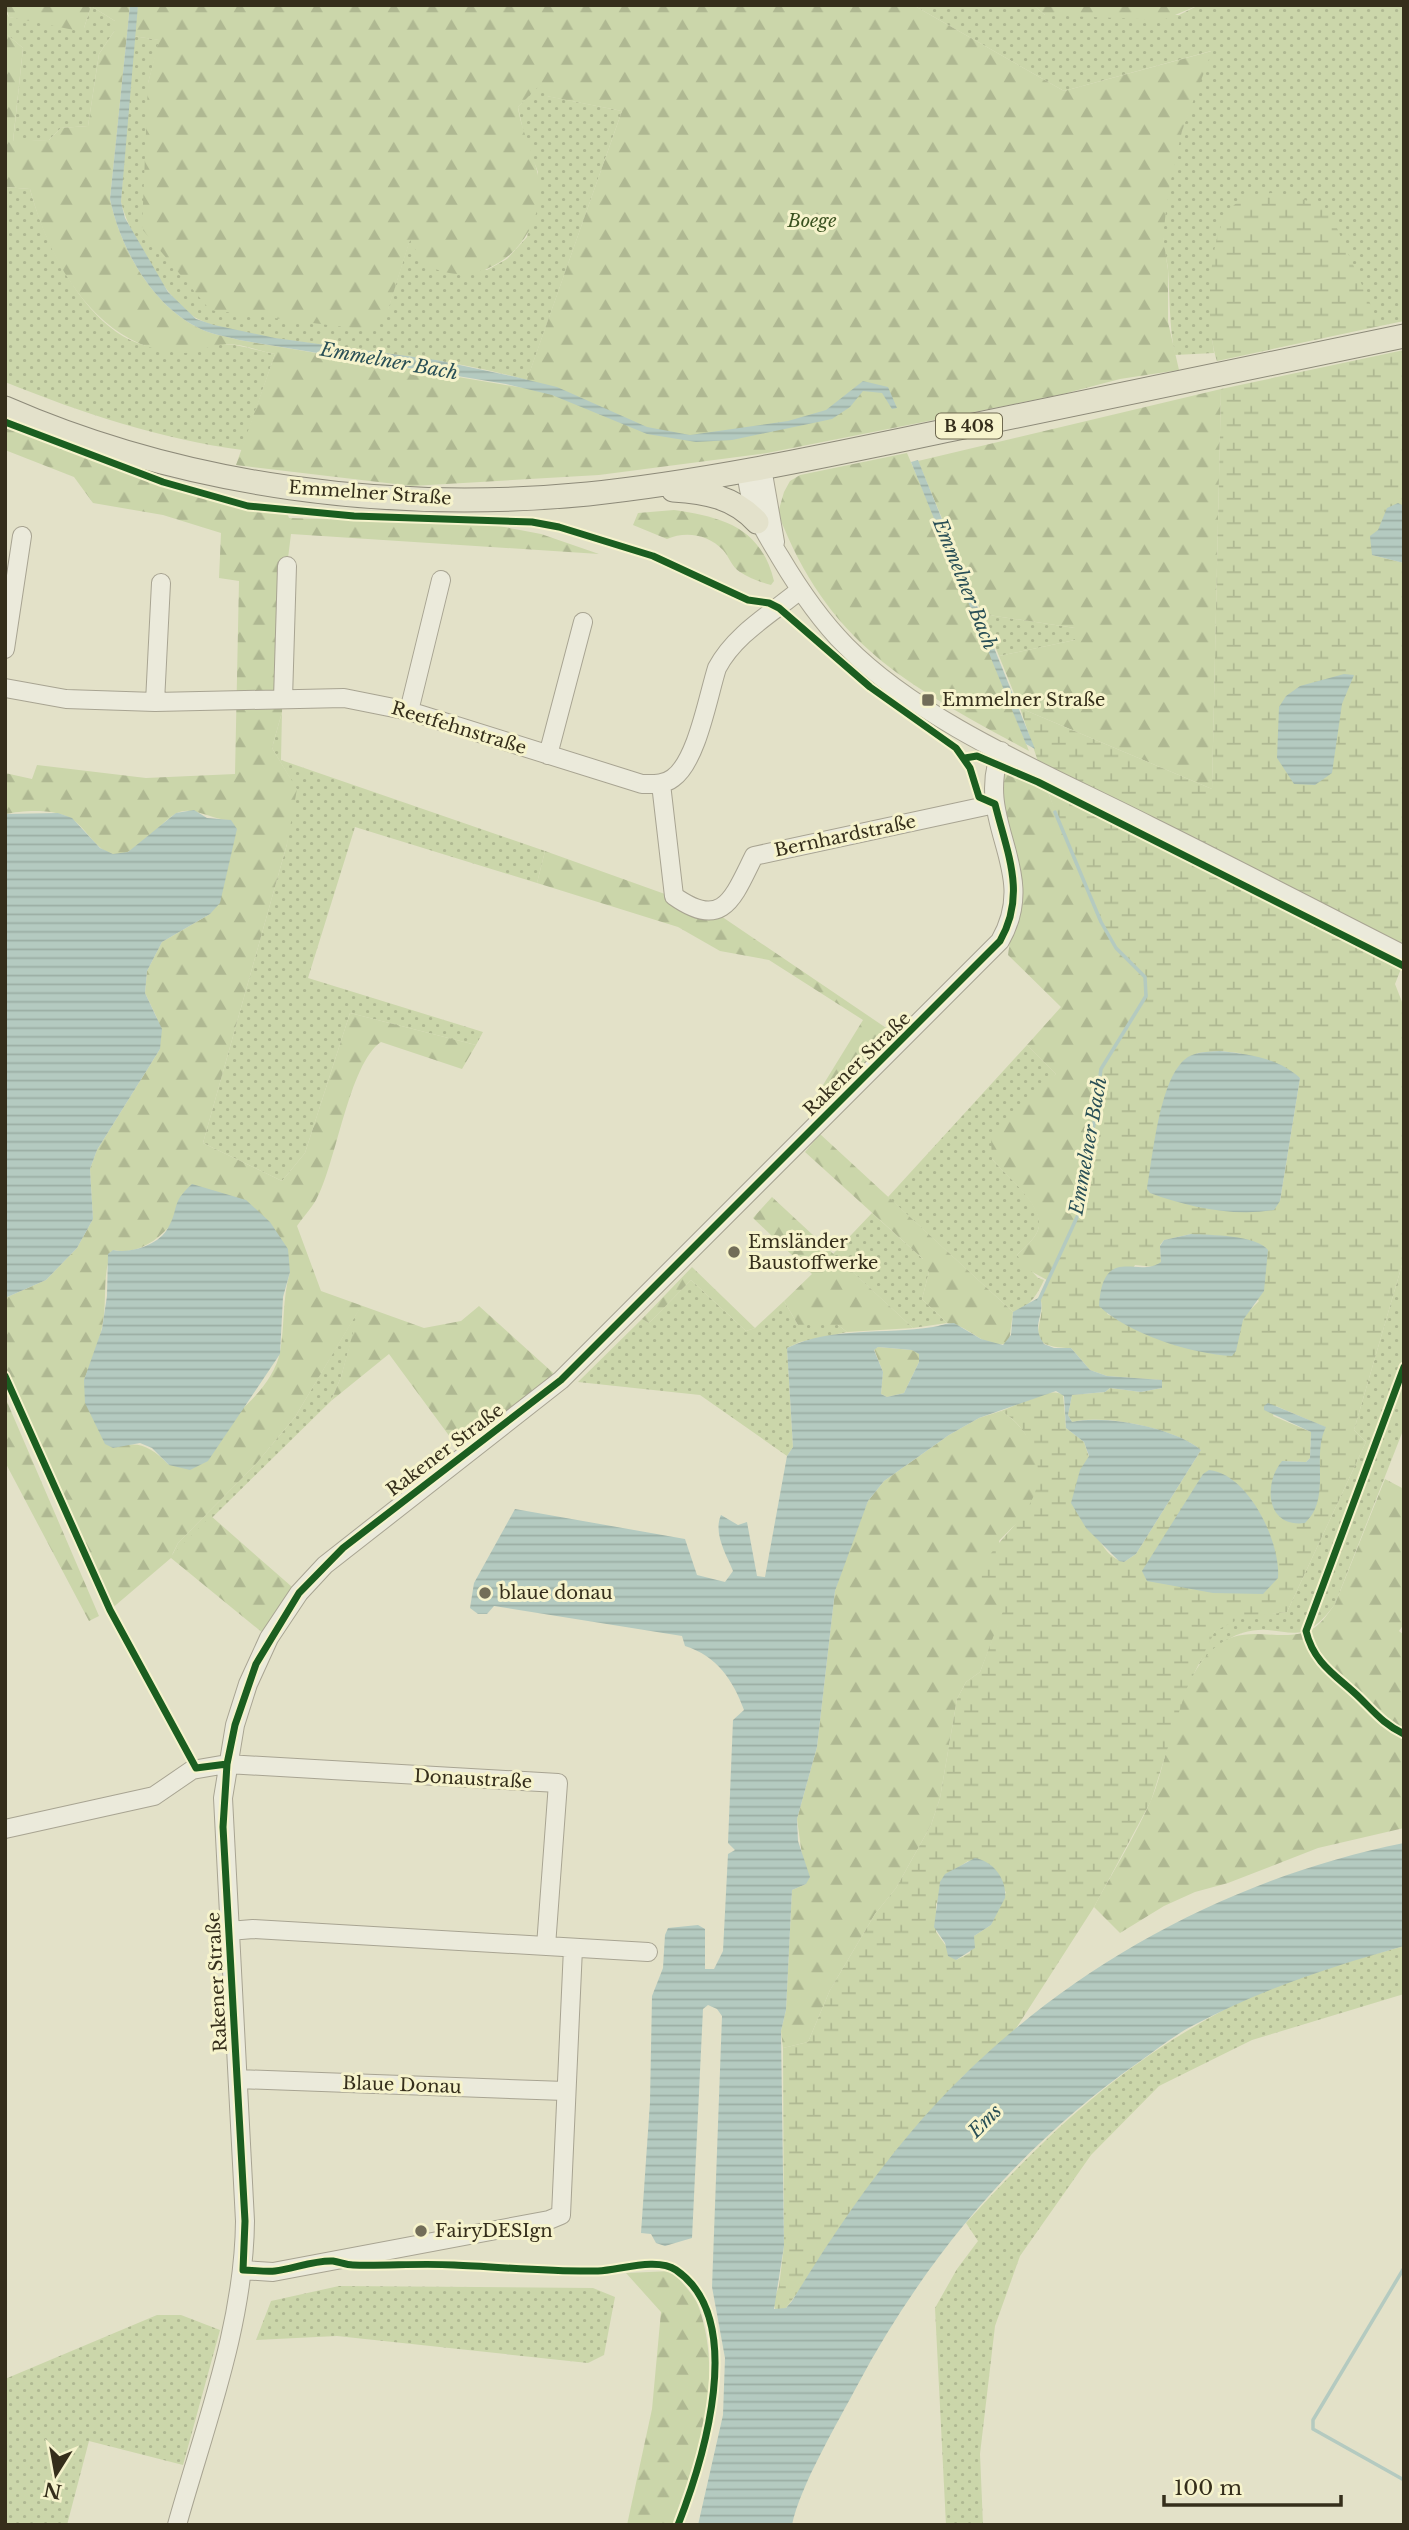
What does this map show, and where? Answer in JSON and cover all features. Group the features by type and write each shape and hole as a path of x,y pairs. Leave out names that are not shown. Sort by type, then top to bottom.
{"main road":[{"name":"B 408","path":"754,469 1404,336"},
{"name":"Emmelner Straße","path":"5,408 92,442 180,467 266,485 362,495 449,499 607,491 754,469"},
{"path":"607,491 676,490 710,494 731,501 757,522"}],"street":[{"path":"754,469 749,497 757,522 800,590 829,628 865,664 923,706 1001,751 1404,955"},
{"path":"754,469 779,555"},
{"path":"5,649 22,536"},
{"path":"283,699 287,566"},
{"path":"409,711 441,580"},
{"path":"155,702 161,583"},
{"path":"661,784 672,779 685,767 717,668 724,655 733,643 800,590"},
{"path":"548,755 583,622"},
{"name":"Reetfehnstraße","path":"5,688 66,699 155,702 344,698 409,711 642,784 661,784"},
{"name":"Rakener Straße","path":"177,2525 228,2347 243,2270 245,2221 223,1798 227,1764 248,1685 269,1638 299,1593 325,1565 561,1380 1000,941 1012,920 1016,895 992,782 1001,751"},
{"name":"Bernhardstraße","path":"661,784 674,896 690,908 715,912 727,906 754,856 761,853 995,804"},
{"path":"5,1829 154,1796 192,1769 227,1764"},
{"name":"Donaustraße","path":"227,1764 558,1783 545,1946"},
{"path":"229,1931 253,1929 648,1952"},
{"path":"243,2270 273,2272 561,2215 573,1948"},
{"name":"Blaue Donau","path":"238,2079 565,2091"}],"green space":[{"name":"Boege","path":"5,5 130,5 110,199 121,236 140,272 165,304 180,317 207,331 239,340 524,388 622,111 546,96 540,85 518,107 540,189 535,217 519,245 495,265 466,274 449,273 423,263 410,240 388,310 368,330 210,310 142,229 148,83 159,40 133,36 138,5 913,5 1064,91 1212,51 1182,131 1168,193 1163,237 1168,270 1168,322 1179,370 1120,379 1059,395 767,453 599,475 412,486 236,465 275,354 227,344 180,353 150,347 124,335 101,318 81,296 64,271 38,217 30,189 5,187 5,33 23,48 13,141 49,140 61,128 88,126 99,54 115,30 115,21 91,6 84,28 79,31 9,17"},
{"path":"913,5 1033,5 1045,15 1179,15 1199,5 1404,5 1404,321 1380,326 1361,321 1212,338 1214,353 1175,355 1163,241 1164,213 1178,142 1211,51 1064,91"},
{"path":"1033,5 1199,5 1163,20 1045,15"},
{"path":"91,6 115,21 115,30 99,54 88,126 61,128 49,140 13,142 23,48 5,33 5,11 9,17 84,28"},
{"path":"133,36 160,40 148,83 388,309 410,239 487,270 507,259 527,237 538,172 525,140 518,107 540,84 547,96 622,111 527,380 444,362 235,332 198,319 187,311 151,267 132,231 121,202"},
{"path":"5,187 30,189 46,235 73,285 109,326 130,340 161,348 228,344 275,354 242,450 181,439 122,424 5,382"},
{"path":"1271,193 1305,200 1329,210 1380,326 1217,361 1213,346 1210,301 1214,251 1220,229 1228,212 1240,201"},
{"path":"1404,350 1404,506 1398,504 1372,555 1404,563 1404,961 1395,984 1404,1007 1404,1258 1354,1430 1366,1442 1287,1612 1241,1618 1215,1631 1186,1690 1151,1801 1094,1907 1015,2030 960,2079 786,2308 776,2311 773,2302 779,2286 784,2246 783,2048 808,2042 830,1990 875,1914 896,1888 931,1825 940,1798 957,1699 966,1682 980,1672 1008,1598 984,1591 982,1575 987,1559 1024,1513 1034,1495 1038,1475 1034,1452 1025,1434 1013,1419 1001,1411 1039,1395 1055,1392 1063,1394 1066,1428 1084,1442 1089,1457 1079,1477 1093,1526 1105,1549 1124,1562 1136,1554 1201,1450 1190,1442 1139,1425 1102,1420 1072,1422 1068,1415 1072,1395 1105,1392 1110,1388 1141,1392 1162,1388 1162,1380 1107,1376 1090,1370 1071,1348 1054,1347 1039,1338 1042,1307 1040,1297 1078,1215 1086,1184 1101,1069 1146,996 1145,977 1116,948 1101,922 1055,812 1020,708 1212,789 1221,389","holes":["1197,1053 1239,1053 1300,1078 1280,1201 1185,1203 1150,1193","1191,1234 1259,1301 1247,1313 1221,1355 1169,1343 1107,1314 1135,1265 1155,1267 1161,1263 1160,1245 1164,1240","1276,1406 1325,1427 1319,1444 1319,1488 1282,1461 1306,1462 1310,1458 1311,1432 1273,1416","968,1861 1006,1892 991,1925 974,1936 970,1953 956,1960 936,1932 936,1904 953,1871"]},
{"path":"1221,389 1212,789 1020,708 999,656 1075,640 1075,628 982,614 918,461"},
{"path":"5,422 179,487 251,506 287,512 289,518 494,525 541,534 599,554 291,534 287,566 282,712 272,748 297,789 287,844 203,1143 282,1181 305,1153 350,1013 476,1045 462,1069 381,1042 370,1053 352,1092 323,1184 314,1203 297,1226 321,1291 424,1328 461,1321 479,1306 561,1380 464,1456 389,1354 331,1401 341,1377 359,1310 295,1417 255,1465 178,1543 172,1555 211,1516 299,1593 269,1638 171,1558 110,1610 5,1376 5,1298 46,1280 77,1248 93,1219 90,1169 97,1150 160,1049 157,1018 145,993 147,971 162,942 210,914 231,820 182,811 168,819 130,851 113,854 102,849 78,824 58,813 40,811 5,814 5,773 32,779 37,765 146,778 235,774 239,581 219,578 221,533 163,515 93,503 74,477 5,450","holes":["168,1228 290,1272 280,1352 274,1369 264,1385 235,1416 169,1465 144,1446 113,1448 84,1380 101,1334 107,1267 113,1250 136,1249"]},
{"path":"907,453 977,617 1029,751 911,682 878,658 848,630 822,598 799,559 778,513 790,481 800,475"},
{"path":"674,510 708,516 737,528 760,548 774,581 771,585 743,574 723,550 703,537 681,535 667,539 633,525 638,513"},
{"path":"982,614 1075,628 1075,640 999,656"},
{"path":"282,712 281,760 545,851 537,883 355,827 308,978 483,1032 476,1045 350,1013 305,1153 282,1181 203,1143 287,844 290,778 272,748"},
{"path":"996,764 1045,785 1101,922 1145,977 1146,996 1101,1069 1086,1184 1078,1215 1047,1280 1025,1268 1017,1255 1037,1233 1039,1221 1036,1212 1023,1192 992,1159 991,1139 1056,1074 1027,1045 1061,1007 1008,955 1016,895"},
{"path":"545,851 715,912 904,1040 818,1123 807,1111 863,1020 769,960 720,951 678,927 537,883"},
{"path":"1027,1045 1056,1074 992,1159 1024,1192 1037,1212 1039,1221 1034,1237 1017,1255 1038,1278 1044,1280 1032,1300 1013,1312 888,1197"},
{"path":"820,1134 1013,1312 1009,1342 993,1344 947,1323 922,1299 929,1272 923,1265 923,1259 805,1152"},
{"path":"772,1197 913,1328 847,1332 838,1325 798,1325 784,1301 812,1274 753,1218"},
{"path":"872,1213 923,1259 929,1272 922,1299 947,1323 913,1328 833,1254"},
{"path":"1404,1258 1404,1428 1335,1604 1322,1619 1301,1632 1257,1630 1235,1636 1218,1646 1198,1666 1211,1638 1223,1625 1250,1616 1287,1612 1366,1442 1354,1430"},
{"path":"692,1267 755,1328 746,1331 691,1280 649,1323 642,1319"},
{"path":"691,1280 746,1331 755,1328 784,1301 798,1325 838,1325 847,1332 800,1342 787,1348 793,1447 787,1456 700,1395 578,1382 642,1319 649,1323"},
{"path":"361,1306 341,1377 331,1401 171,1558 178,1543 255,1465 295,1417"},
{"path":"878,1347 919,1353 919,1362 904,1393 887,1397 881,1394 883,1372 874,1349"},
{"path":"5,1397 99,1616 89,1621 5,1462"},
{"path":"1001,1411 1022,1429 1030,1441 1036,1455 1040,1483 1029,1509 999,1541 1009,1598 980,1672 966,1682 957,1699 940,1798 931,1825 896,1888 875,1914 830,1990 808,2042 783,2048 781,2031 786,2010 792,1890 806,1884 797,1819 817,1747 835,1591 851,1541 868,1501 884,1481 949,1435 979,1418"},
{"path":"1385,1479 1404,1489 1404,1624 1399,1631 1404,1635 1404,1828 1318,1848 1228,1883 1195,1892 1164,1906 1120,1933 1094,1907 1152,1798 1181,1700 1189,1682 1212,1650 1225,1641 1250,1634 1302,1633 1320,1623 1335,1604"},
{"path":"1404,1946 1404,1994 1252,2040 1159,2086 1091,2155 1020,2256 995,2326 980,2454 983,2525 946,2525 935,2308 957,2269 978,2241 966,2223 1070,2118 1143,2060 1183,2033 1271,1987"},
{"path":"672,2271 696,2301 706,2333 709,2360 705,2416 691,2472 672,2525 627,2525 652,2409 661,2312 626,2273"},
{"path":"339,2286 593,2288 615,2297 604,2355 588,2363 337,2336 256,2340 271,2301"},
{"path":"157,2315 181,2315 220,2330 183,2465 89,2441 67,2525 5,2525 5,2379"}],"water":[{"path":"130,5 138,5 121,202 125,218 168,292 196,319 275,338 436,360 516,377 557,387 647,427 690,435 788,421 826,410 863,381 888,387 897,408 892,409 882,393 863,391 850,407 832,419 732,440 696,442 647,434 552,395 506,384 239,340 197,327 165,304 140,272 121,236 110,199"},
{"path":"918,460 1035,749 1026,744 911,462"},
{"path":"1398,503 1404,506 1404,563 1372,555 1370,536 1378,530 1387,508"},
{"path":"1344,674 1354,675 1342,704 1332,773 1315,785 1294,784 1277,758 1279,707 1286,696 1300,686"},
{"path":"194,810 207,818 231,820 237,829 220,903 210,914 162,942 147,971 145,993 162,1029 160,1049 97,1150 90,1169 93,1219 77,1248 46,1280 5,1298 5,814 58,813 72,818 100,848 113,854 128,852 176,813"},
{"path":"1220,1051 1273,1061 1300,1078 1280,1201 1274,1210 1243,1212 1211,1209 1164,1198 1150,1193 1147,1189 1158,1121 1175,1071 1192,1055"},
{"path":"192,1184 246,1200 270,1222 288,1249 290,1272 283,1297 280,1354 208,1461 190,1470 169,1465 152,1448 140,1443 113,1448 105,1444 85,1403 84,1380 102,1329 107,1296 108,1254 113,1250 128,1251 144,1247 164,1234 172,1221 178,1201"},
{"path":"1191,1234 1254,1241 1268,1250 1264,1291 1243,1320 1236,1351 1232,1356 1198,1351 1161,1341 1126,1325 1099,1306 1102,1287 1107,1275 1114,1269 1152,1266 1161,1262 1160,1246 1164,1240"},
{"name":"Ems","path":"1040,1297 1038,1331 1044,1344 1054,1348 1071,1348 1090,1370 1107,1376 1162,1380 1162,1388 1141,1392 1110,1388 1105,1392 1072,1395 1068,1415 1072,1422 1102,1420 1158,1429 1190,1442 1201,1450 1136,1554 1124,1562 1119,1561 1086,1528 1071,1503 1080,1470 1089,1456 1084,1442 1066,1428 1064,1396 1056,1391 979,1418 949,1435 884,1481 868,1501 835,1591 817,1747 797,1819 798,1841 810,1877 806,1884 792,1890 786,2010 781,2031 784,2246 774,2309 786,2308 792,2301 878,2172 960,2079 1014,2030 1072,1986 1133,1946 1197,1912 1264,1883 1333,1860 1404,1843 1404,1946 1295,1980 1217,2013 1171,2039 1096,2095 1015,2167 945,2249 913,2293 830,2436 811,2473 792,2525 698,2525 723,2415 725,2358 712,2287 722,2016 717,2009 708,2005 703,2009 692,2238 665,2246 656,2243 651,2234 641,2233 650,2102 652,1996 663,1968 665,1935 668,1928 698,1925 705,1929 705,1969 714,1969 723,1951 728,1854 735,1850 728,1843 733,1720 744,1710 735,1689 722,1670 706,1656 685,1646 682,1636 494,1606 487,1614 478,1614 470,1608 474,1583 515,1509 685,1539 697,1575 725,1582 733,1571 719,1536 721,1515 738,1525 747,1522 757,1576 765,1577 787,1456 793,1447 787,1348 804,1341 840,1334 915,1329 948,1323 954,1323 981,1339 1003,1345 1011,1335 1013,1312","holes":["878,1347 912,1350 919,1354 919,1362 904,1393 887,1397 881,1394 883,1372 874,1350"]},
{"path":"1268,1403 1326,1427 1320,1451 1318,1502 1305,1523 1292,1523 1282,1519 1272,1503 1271,1492 1272,1481 1282,1461 1306,1462 1310,1458 1311,1432 1264,1410"},
{"path":"1209,1470 1224,1474 1237,1484 1260,1512 1268,1530 1278,1563 1278,1578 1263,1594 1213,1593 1147,1581 1142,1571 1203,1474"},
{"path":"975,1858 988,1863 998,1872 1004,1884 1005,1898 991,1925 974,1936 975,1948 956,1960 948,1956 945,1943 934,1927 940,1882 945,1874"}],"waterway":[{"name":"Emmelner Bach","path":"1039,1300 1078,1215 1086,1184 1101,1069 1146,996 1145,977 1116,948 1101,922 1055,812"},
{"path":"1404,2268 1313,2420 1313,2429 1404,2480"}],"cycle path":[{"path":"5,422 163,482 248,506 354,516 532,522 559,527 653,556 748,600 769,603 779,608 870,687 956,748 970,768 979,797 995,804 1009,856 1013,890 1008,924 1000,941 561,1380 343,1548 299,1593 256,1664 235,1725 227,1764 223,1827 245,2221 243,2270 275,2271 333,2261 353,2265 442,2264 580,2271 649,2264 668,2266 676,2270 698,2292 710,2322 715,2355 707,2429 678,2525"},
{"path":"965,758 977,756 1038,782 1404,966"},
{"path":"1404,1367 1306,1631 1315,1653 1328,1670 1381,1719 1404,1734"},
{"path":"5,1376 110,1610 196,1768 227,1764"}],"place":[{"name":"Emmelner Straße","path":"928,700"},
{"name":"Emsländer Baustoffwerke","path":"734,1252"},
{"name":"blaue donau","path":"485,1593"},
{"name":"FairyDESIgn","path":"421,2231"}]}
